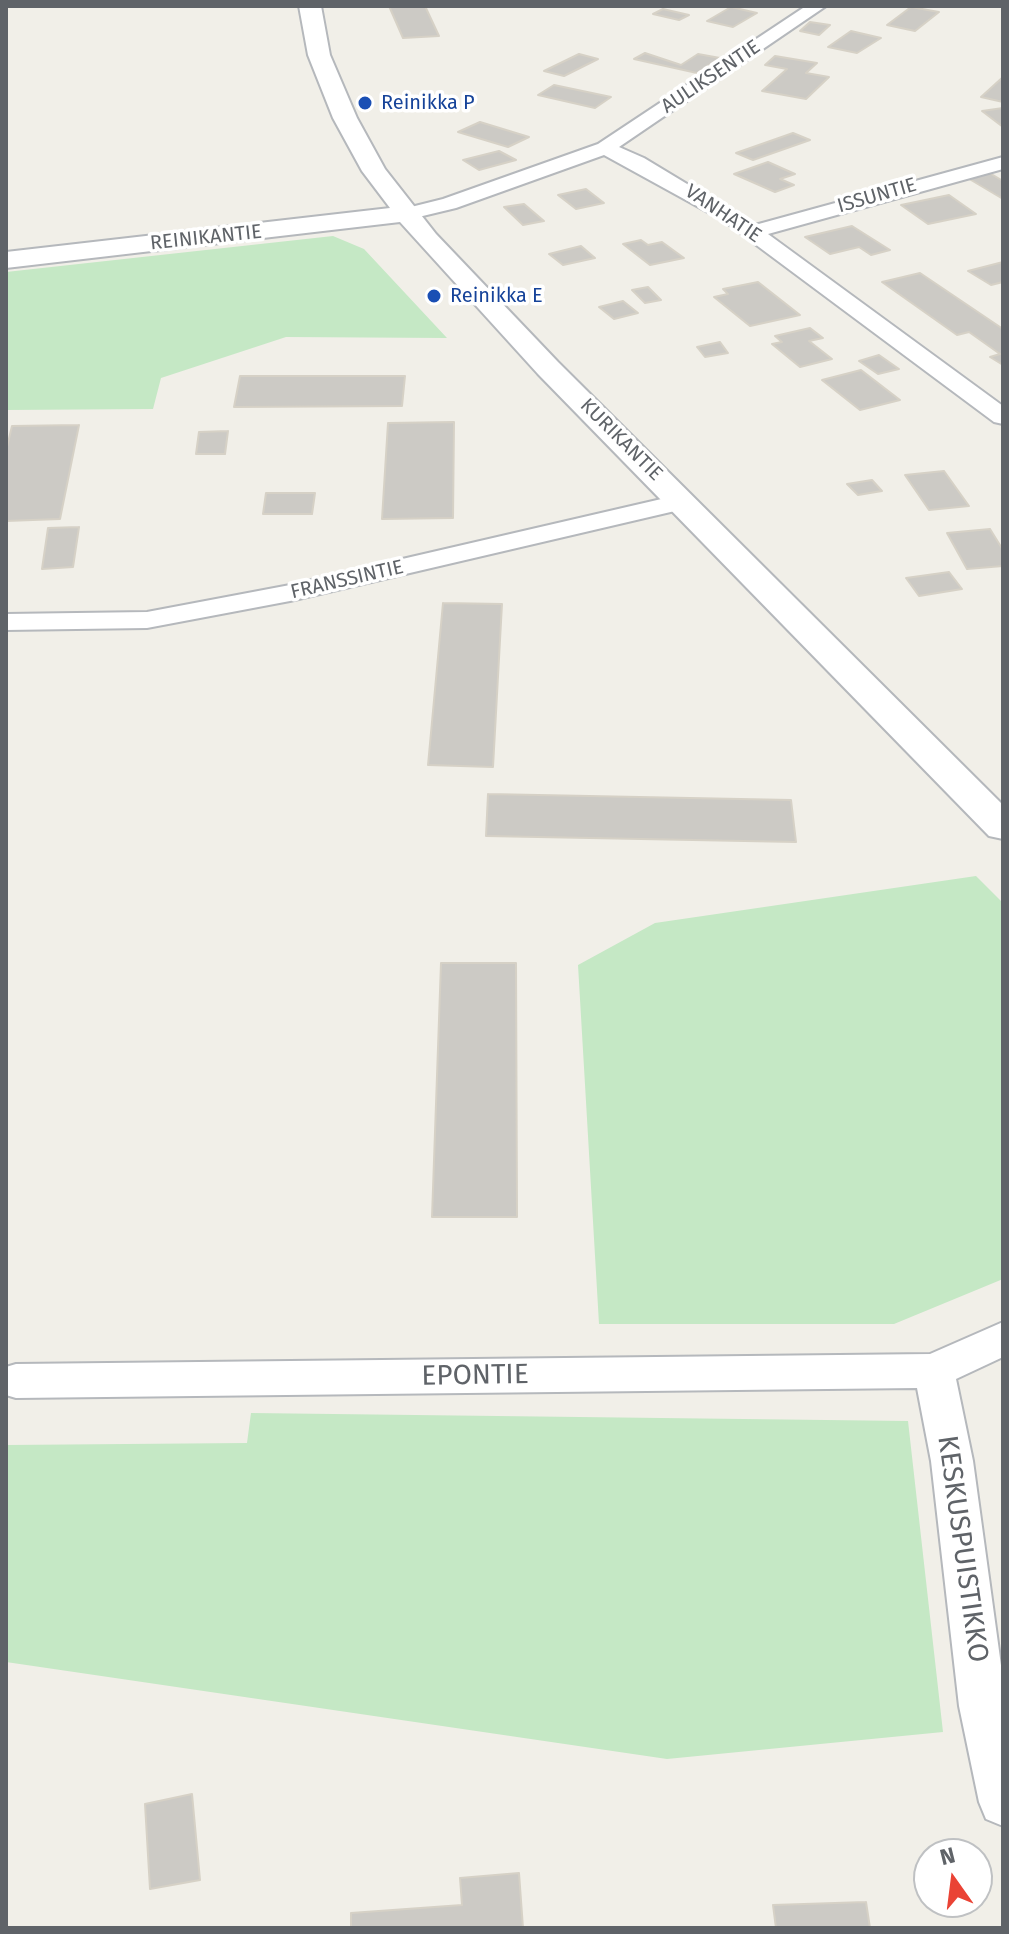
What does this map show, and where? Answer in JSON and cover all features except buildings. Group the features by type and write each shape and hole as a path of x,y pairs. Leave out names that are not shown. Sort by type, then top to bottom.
{"street":[{"name":"KURIKANTIE","path":"310,6 319,55 345,118 374,171 406,214 548,368 1003,827"},
{"name":"AULIKSENTIE","path":"605,148 817,6"},
{"path":"406,214 449,204 605,148"},
{"name":"VANHATIE","path":"605,148 687,189 751,232 1003,417"},
{"name":"ISSUNTIE","path":"751,232 1003,163"},
{"name":"REINIKANTIE","path":"6,260 406,214"},
{"name":"FRANSSINTIE","path":"6,622 147,620 305,590 683,502"},
{"path":"934,1371 1003,1339"},
{"name":"EPONTIE","path":"16,1381 934,1371"},
{"name":"KESKUSPUISTIKKO","path":"934,1371 952,1461 983,1706 1003,1802"}],"green space":[{"path":"333,236 364,249 447,338 286,337 161,378 153,409 6,410 6,272"},
{"path":"976,876 1003,903 1003,1279 894,1324 599,1324 578,965 655,923"},
{"path":"251,1413 908,1421 943,1732 667,1759 6,1662 6,1445 247,1443"}],"place":[{"name":"Reinikka P","path":"365,103"},
{"name":"Reinikka E","path":"434,296"}]}
